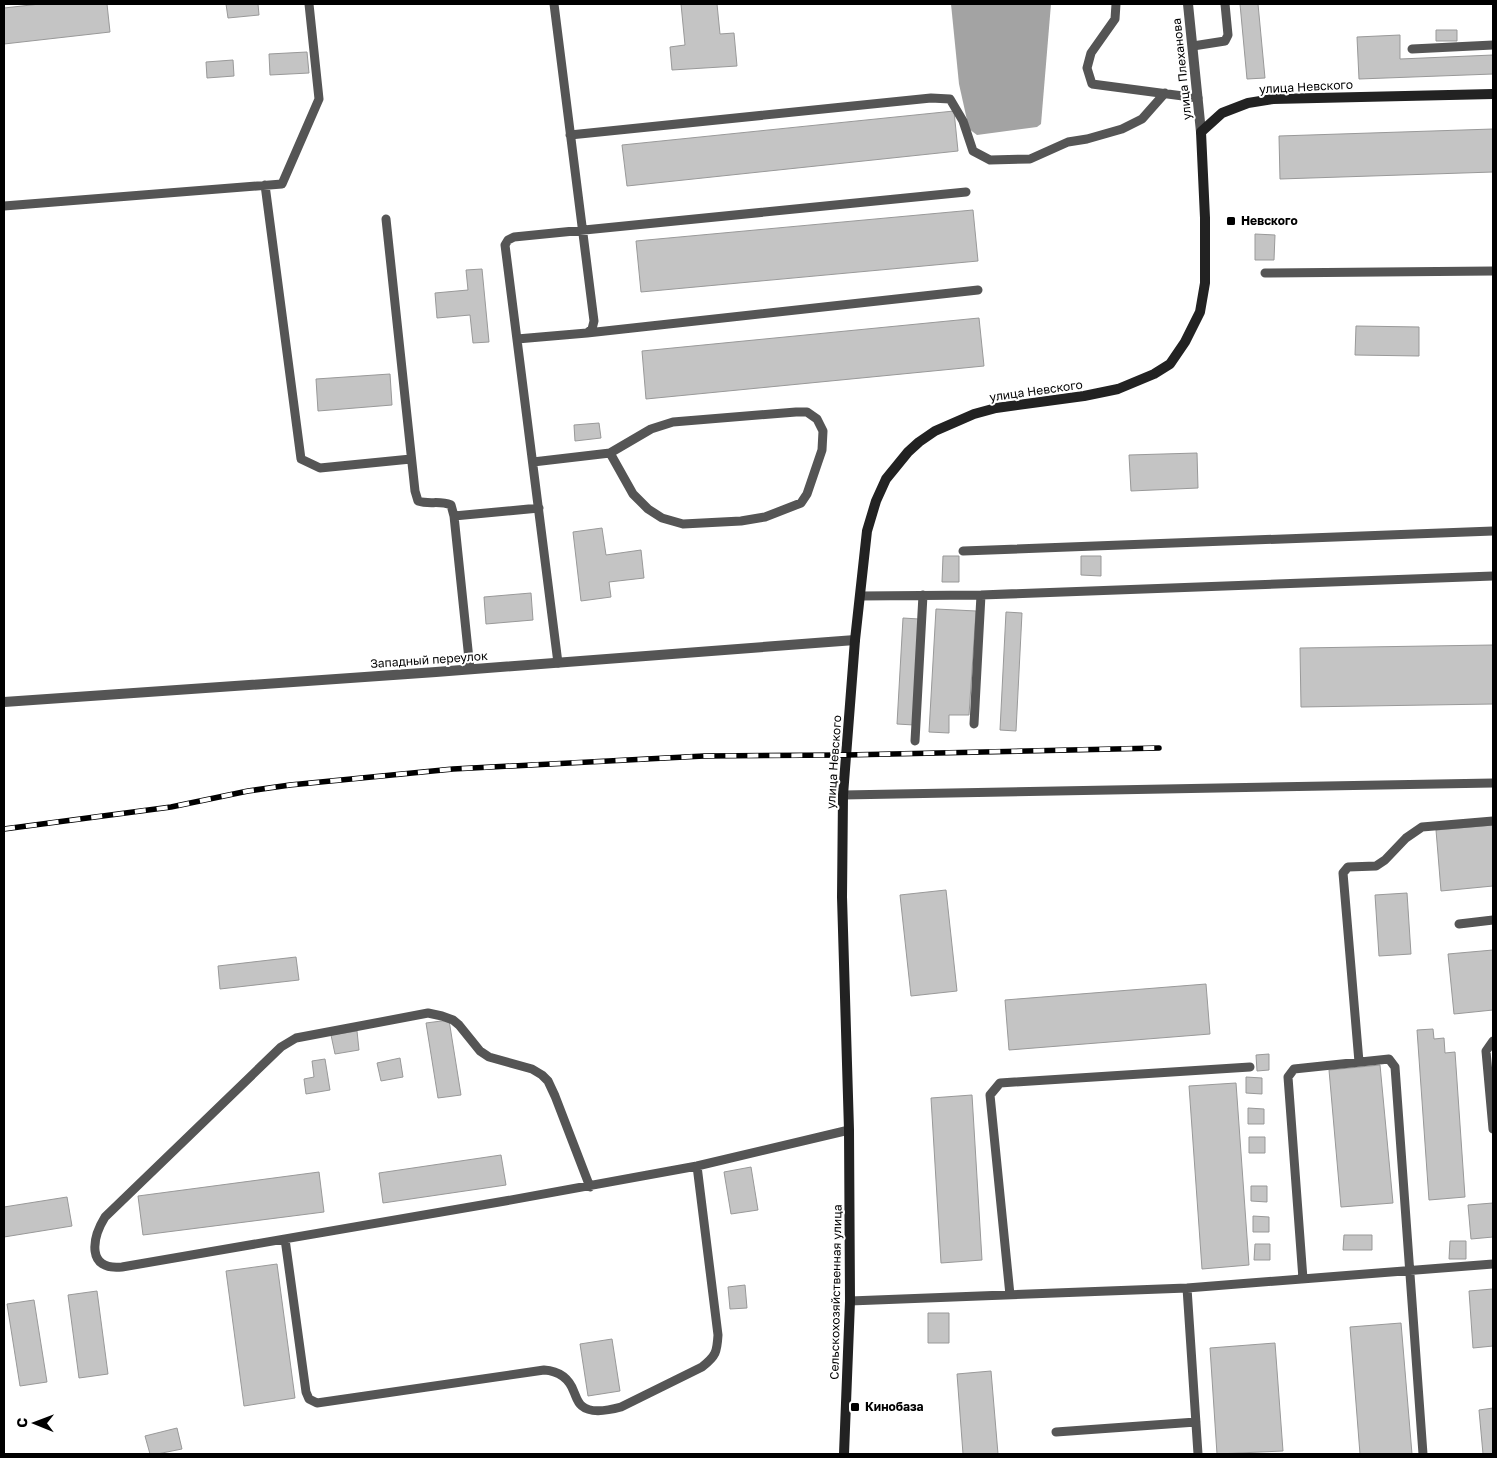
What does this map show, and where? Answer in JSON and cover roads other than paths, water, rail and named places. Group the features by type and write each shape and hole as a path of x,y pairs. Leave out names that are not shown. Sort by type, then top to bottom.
{"main road":[{"name":"улица Невского","path":"849,1130 842,897 843,795 855,640 867,531 876,500 886,479 896,465 919,442 935,431 974,414 996,408 1084,396 1118,389 1154,374 1170,364 1185,342 1200,312 1206,283 1201,132 1222,113 1248,103 1273,99 1493,94"},
{"name":"Сельскохозяйственная улица","path":"844,1454 850,1301 849,1130"}],"street":[{"name":"улица Плеханова","path":"1188,4 1201,132"},
{"name":"Западный переулок","path":"4,702 855,640"}],"lane":[{"path":"4,206 282,184 319,99 309,4"},
{"path":"554,4 581,230 594,321 592,328 587,333"},
{"path":"1116,4 1115,19 1091,53 1087,68 1092,84 1198,98"},
{"path":"1193,46 1225,41 1228,35 1225,4"},
{"path":"1412,49 1493,45"},
{"path":"570,135 930,98 950,99 963,121 973,151 990,160 1030,159 1068,142 1087,139 1122,129 1142,119 1165,93"},
{"path":"265,185 301,459 320,468 411,459"},
{"path":"558,662 517,339 506,246 508,240 514,237 966,192"},
{"path":"386,219 415,491 418,501 426,503 442,501 451,506 454,516 470,669"},
{"path":"1264,274 1493,271"},
{"path":"517,339 978,290"},
{"path":"533,462 610,453 651,429 673,422 807,412 817,419 823,431 822,450 807,494 801,503 765,517 741,521 683,524 662,518 648,509 633,494 610,453"},
{"path":"454,516 539,508"},
{"path":"962,551 1493,531"},
{"path":"860,596 981,595 1493,576"},
{"path":"915,741 923,595"},
{"path":"974,724 981,595"},
{"path":"843,795 1493,783"},
{"path":"1359,1062 1342,872 1348,867 1376,866 1385,860 1406,838 1422,827 1493,821"},
{"path":"1459,924 1493,920"},
{"path":"590,1186 555,1096 542,1075 532,1069 489,1057 480,1051 453,1020 428,1012 296,1038 281,1047 105,1217 98,1229 95,1252 98,1261 102,1265 115,1268 590,1186 697,1166 849,1130"},
{"path":"1493,1041 1486,1051 1493,1129"},
{"path":"1303,1279 1288,1077 1294,1069 1389,1059 1395,1066 1423,1454"},
{"path":"1010,1295 990,1095 1000,1083 1250,1067"},
{"path":"285,1239 306,1392 309,1399 317,1403 554,1370 564,1376 573,1388 576,1398 582,1406 598,1410 611,1409 621,1407 702,1368 713,1359 717,1350 718,1335 697,1166"},
{"path":"850,1301 1187,1288 1411,1272 1493,1264"},
{"path":"1187,1288 1198,1454"},
{"path":"1056,1432 1196,1422"}],"railway":[{"path":"4,829 171,807 248,791 290,785 453,769 704,756 1159,748"}],"place":[{"name":"Невского","path":"1231,221"},
{"name":"Кинобаза","path":"855,1407"}]}
